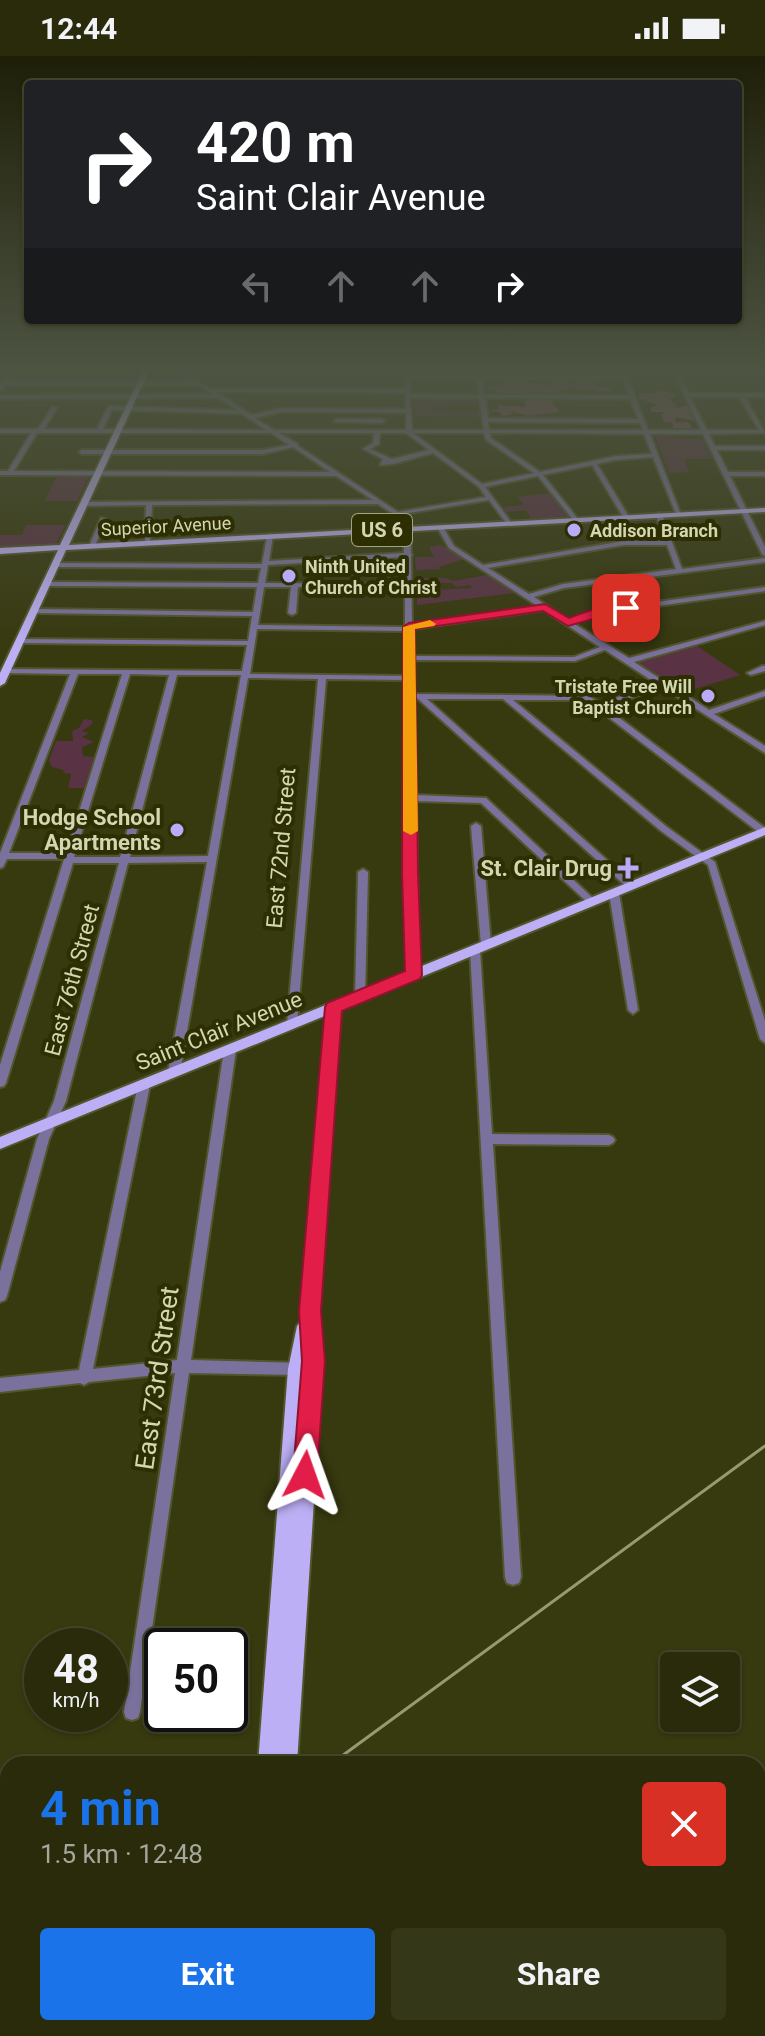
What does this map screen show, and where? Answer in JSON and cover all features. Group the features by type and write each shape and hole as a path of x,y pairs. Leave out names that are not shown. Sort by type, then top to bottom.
{"main road":[{"path":"0,683 105,463"},
{"name":"Superior Avenue","path":"0,551 270,536 407,524 440,527 765,510"},
{"name":"Saint Clair Avenue","path":"0,1143 764,832"},
{"path":"270,1756 334,1007"},
{"path":"286,1756 305,1369"}],"street":[{"path":"10,473 16,463"},
{"path":"71,473 76,463"},
{"path":"323,463 400,513 407,524 408,658 414,696 411,798 414,975"},
{"path":"392,463 402,469"},
{"path":"451,463 481,486 509,523"},
{"path":"524,463 539,474 576,520"},
{"path":"481,486 592,463"},
{"path":"594,463 626,517"},
{"path":"658,463 679,514"},
{"path":"528,597 563,586 765,557 761,535 721,463"},
{"path":"0,473 339,474"},
{"path":"726,474 765,474"},
{"path":"400,513 490,498"},
{"path":"83,504 382,502"},
{"path":"147,543 149,503"},
{"path":"659,515 680,571"},
{"path":"92,546 103,519"},
{"path":"440,527 451,547 765,750"},
{"path":"174,1072 270,536"},
{"path":"483,567 624,543 669,543"},
{"path":"55,565 265,565 409,555"},
{"path":"46,584 408,586"},
{"path":"292,613 295,585"},
{"path":"568,622 598,612 765,589"},
{"path":"253,627 409,628 545,608"},
{"path":"34,611 256,614"},
{"path":"628,661 765,623"},
{"path":"753,626 765,634"},
{"path":"20,641 251,643"},
{"path":"408,658 575,659 607,647"},
{"path":"751,673 765,668"},
{"path":"5,671 409,678"},
{"path":"75,671 1,859 212,859"},
{"path":"0,1083 127,672"},
{"name":"East 76th Street","path":"0,1296 50,1123 60,1101 174,672"},
{"name":"East 72nd Street","path":"292,1024 322,677"},
{"path":"600,706 664,684"},
{"path":"709,713 765,693"},
{"path":"414,696 588,698 764,832"},
{"path":"414,696 631,886"},
{"path":"505,697 664,829 712,864 765,1039"},
{"path":"411,798 483,800 592,902"},
{"path":"476,826 488,1139 513,1577"},
{"path":"360,997 363,872"},
{"path":"614,893 633,1010"},
{"name":"East 73rd Street","path":"132,1712 230,1050"},
{"path":"84,1378 144,1085"},
{"path":"488,1139 609,1140"},
{"path":"0,1385 183,1366 305,1369"}],"shaded area":[{"path":"665,463 686,463 689,472 669,473"},
{"path":"57,475 89,475 77,501 45,501"},
{"path":"550,493 568,516 531,519 526,510 507,512 503,507 524,505 518,497"},
{"path":"26,525 65,526 56,544 0,547 0,535 22,535"},
{"path":"441,545 464,559 439,567 441,569 416,570 415,557 434,557 429,547"},
{"path":"487,575 515,593 417,605 417,597 431,596 435,590 472,588 470,585 456,587 452,583 417,582 416,578 447,578 453,581"},
{"path":"697,646 740,675 682,693 637,663"},
{"path":"84,719 92,720 92,724 82,731 89,733 82,737 94,742 82,747 83,756 94,757 84,788 68,788 71,774 52,767 49,761 56,741 73,741 72,731 79,728"}],"railway":[{"path":"342,1756 765,1446"}],"slow traffic":[{"path":"411,831 409,627 430,624"}],"place":[{"name":"Addison Branch","path":"574,530"},
{"name":"Ninth United Church of Christ","path":"289,576"},
{"name":"Tristate Free Will Baptist Church","path":"708,696"},
{"name":"Hodge School Apartments","path":"177,830"},
{"name":"St. Clair Drug","path":"628,868"}],"route":[{"path":"305,1475 314,1361 310,1311 334,1007 414,975 410,873 409,627 545,608 568,622 598,612 626,608"}]}
